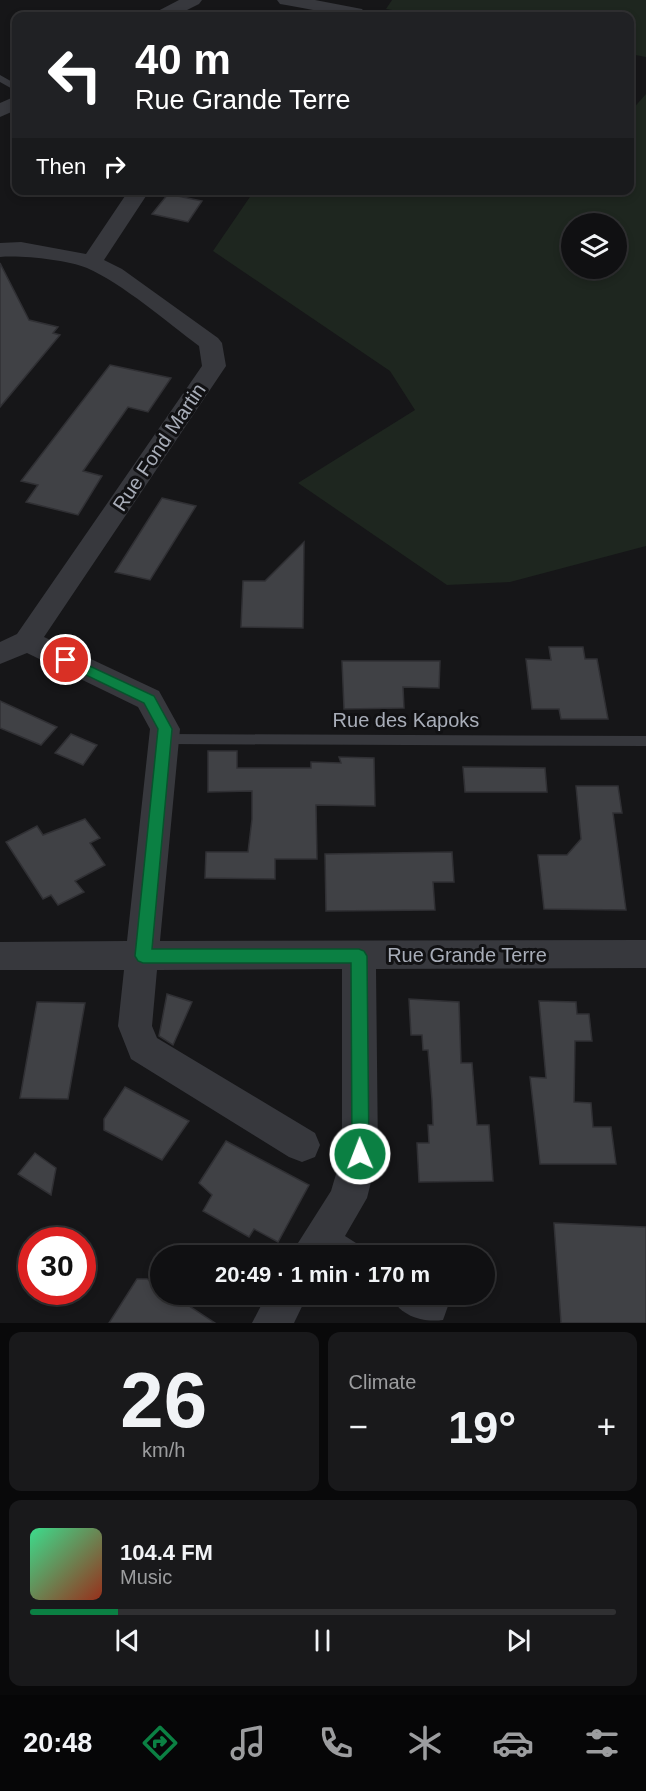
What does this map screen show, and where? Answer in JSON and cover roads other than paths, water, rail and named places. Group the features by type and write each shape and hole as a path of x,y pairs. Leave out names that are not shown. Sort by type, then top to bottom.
{"street":[{"path":"170,12 193,0"},
{"path":"286,0 348,12"},
{"path":"0,250 21,249 92,262 107,241 123,210 136,195"},
{"name":"Rue Fond Martin","path":"27,641 214,366 210,344 92,262"},
{"path":"0,654 27,641 149,699 165,729 165,739 135,1026 143,1048 302,1145"},
{"name":"Rue Grande Terre","path":"0,956 646,954"},
{"path":"328,1245 348,1198 360,1154 359,956"},
{"path":"272,1323 282,1305"}],"lane":[{"name":"Rue des Kapoks","path":"165,739 646,741"}]}
